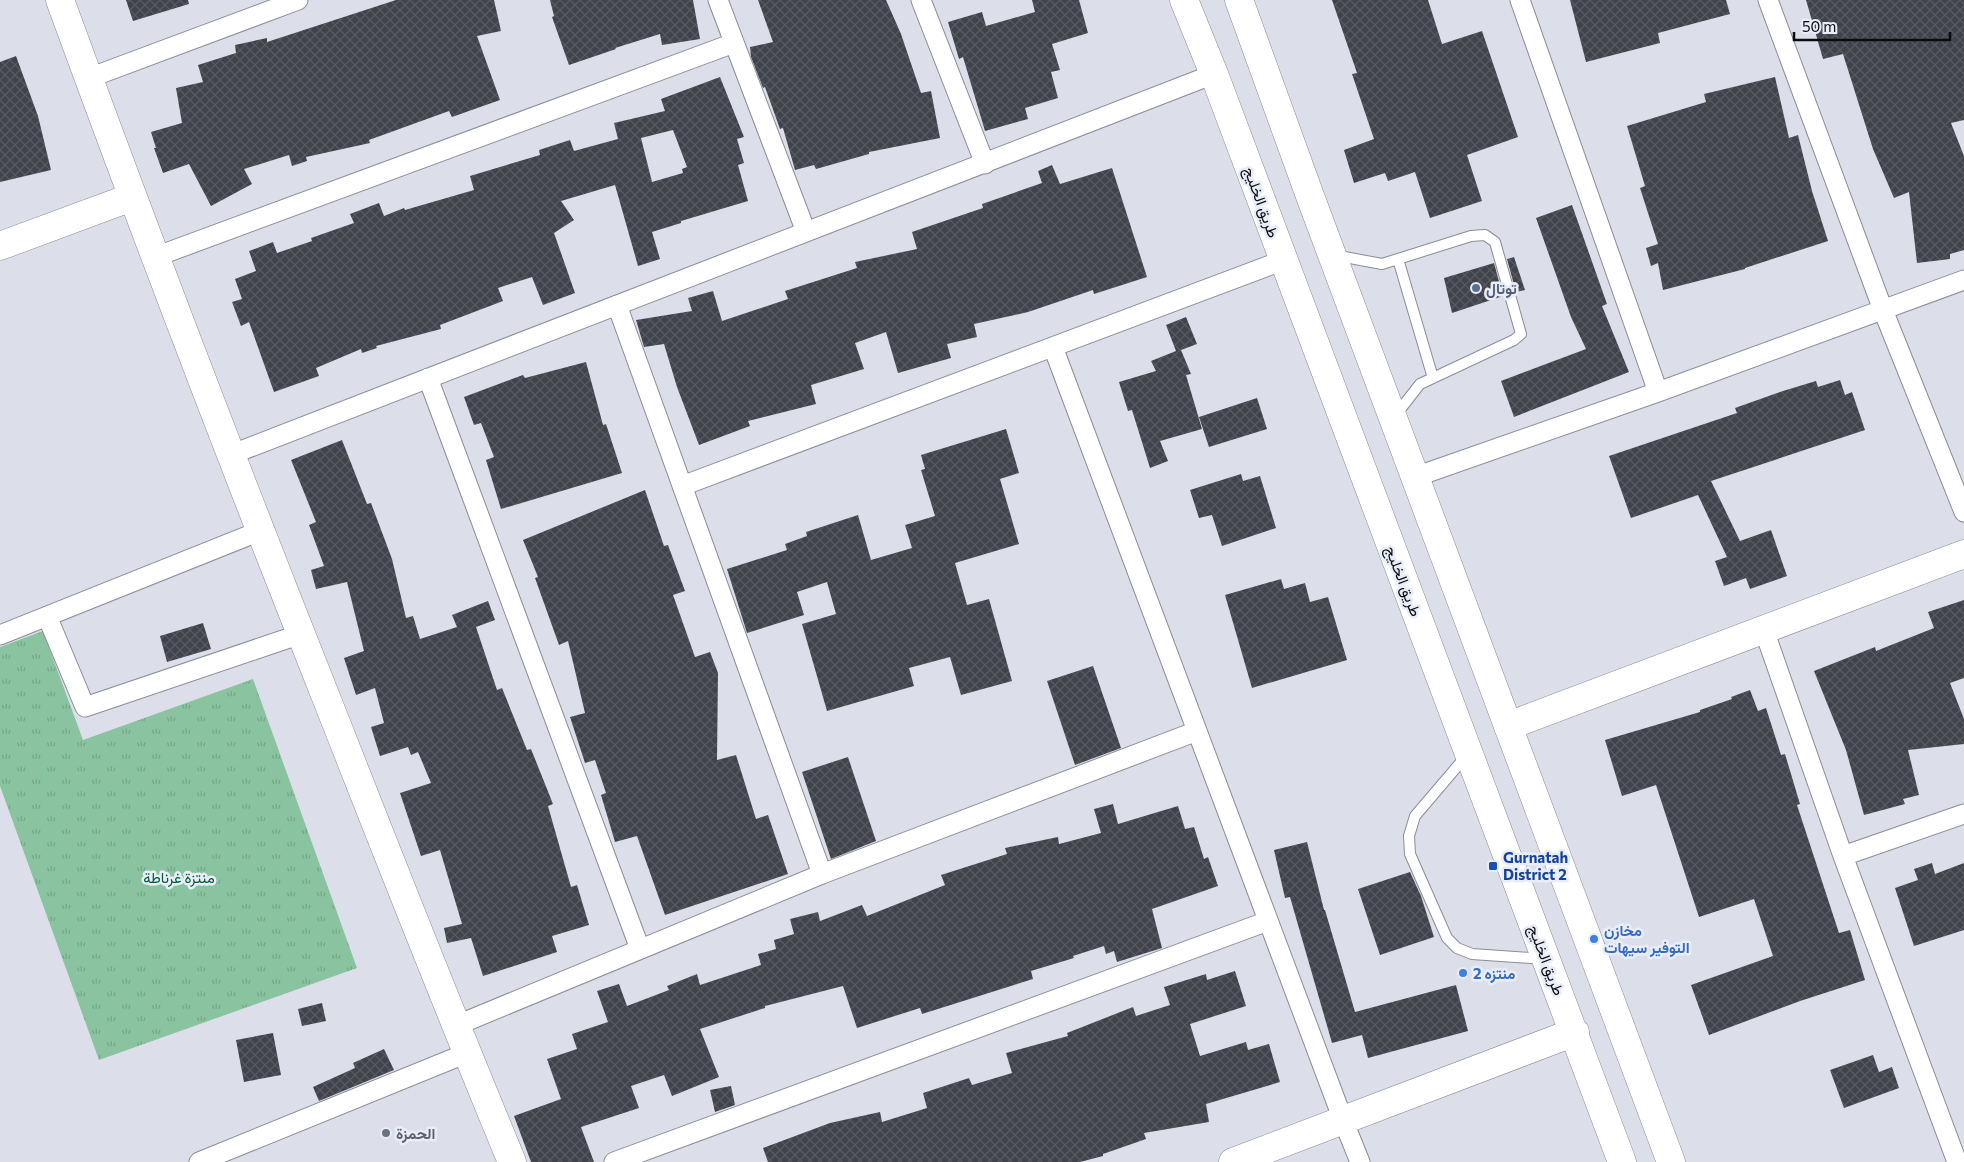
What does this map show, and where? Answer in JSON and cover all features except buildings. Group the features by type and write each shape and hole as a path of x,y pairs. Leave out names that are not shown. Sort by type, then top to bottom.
{"main road":[{"path":"60,0 132,197 230,454 455,1026 512,1162"},
{"name":"طريق الخليج","path":"1184,0 1214,74 1575,1032 1622,1162"},
{"path":"1239,0 1332,255 1671,1162"},
{"path":"0,246 132,197"},
{"path":"1508,726 1964,554"},
{"path":"1233,1162 1575,1032"}],"street":[{"path":"718,0 806,232"},
{"path":"921,0 985,164"},
{"path":"1520,0 1658,392"},
{"path":"1768,0 1883,310 1964,512"},
{"path":"89,78 294,1"},
{"path":"155,256 734,43"},
{"path":"230,454 1214,74"},
{"path":"682,486 1284,260"},
{"path":"1415,477 1658,392 1964,280"},
{"path":"616,305 822,874"},
{"path":"1053,347 1360,1162"},
{"path":"428,378 640,949"},
{"path":"0,635 260,530"},
{"path":"47,616 85,707 301,634"},
{"path":"1764,630 1843,856 1957,1162"},
{"path":"455,1026 822,874 1197,731"},
{"path":"1843,856 1964,814"},
{"path":"614,1162 1268,921"},
{"path":"199,1162 467,1053"}],"lane":[{"path":"1332,255 1382,264 1471,236 1485,236 1495,242 1520,334 1514,340 1420,384 1393,418"},
{"path":"1398,259 1433,378"},
{"path":"1469,752 1415,816 1409,836 1410,854 1447,938 1457,948 1472,954 1547,959"}],"green space":[{"name":"منتزة غرناطة","path":"43,631 83,740 253,679 357,968 99,1060 0,786 0,647"}],"place":[{"name":"توتال","path":"1476,288"},
{"name":"Gurnatah District 2","path":"1493,866"},
{"name":"مخازن التوفير سيهات","path":"1594,939"},
{"name":"منتزه 2","path":"1463,973"},
{"name":"الحمزة","path":"386,1133"}]}
